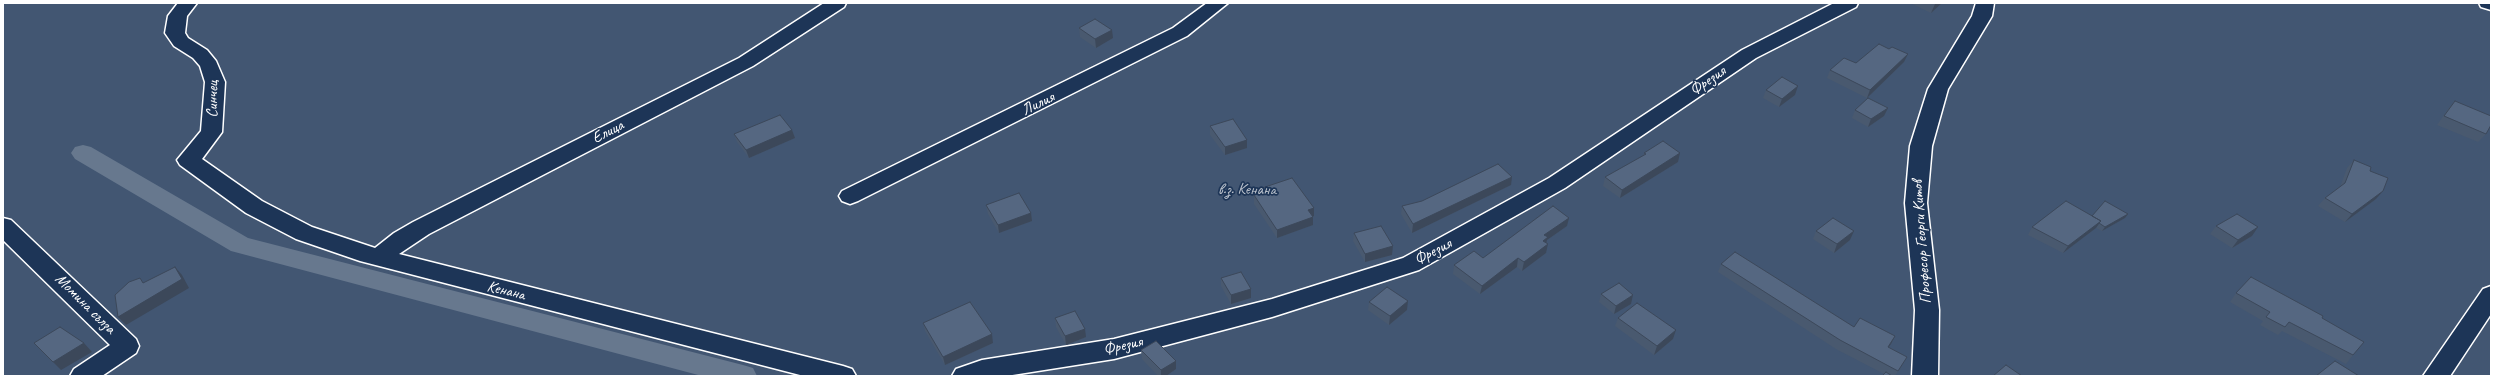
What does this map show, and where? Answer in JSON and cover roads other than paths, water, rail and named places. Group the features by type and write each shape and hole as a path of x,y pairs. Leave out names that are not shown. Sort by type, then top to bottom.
{"street":[{"name":"Синчец","path":"188,3 178,16 175,33 181,42 200,54 209,64 215,82 211,132 198,151 188,160"},
{"name":"Елица","path":"379,258 402,238 746,62 837,3"},
{"name":"Лилия","path":"850,196 1180,32 1219,3"},
{"name":"Фрезия","path":"964,376 982,370 1060,359 1121,347 1272,308 1411,264 1484,226 1557,183 1749,54 1849,3"},
{"name":"Професор Георги Китов","path":"1925,376 1927,310 1916,203 1921,146 1938,89 1982,16 1985,3"},
{"name":"Кенана","path":"188,160 254,207 283,223 324,241 379,258 843,376"},
{"name":"Момина сълза","path":"3,226 127,346 83,376"},
{"path":"2436,376 2491,295"}],"waterway":[{"path":"83,153 240,245 743,376"}],"park label":[{"name":"в.з. Кенана","path":"1247,190"}]}
